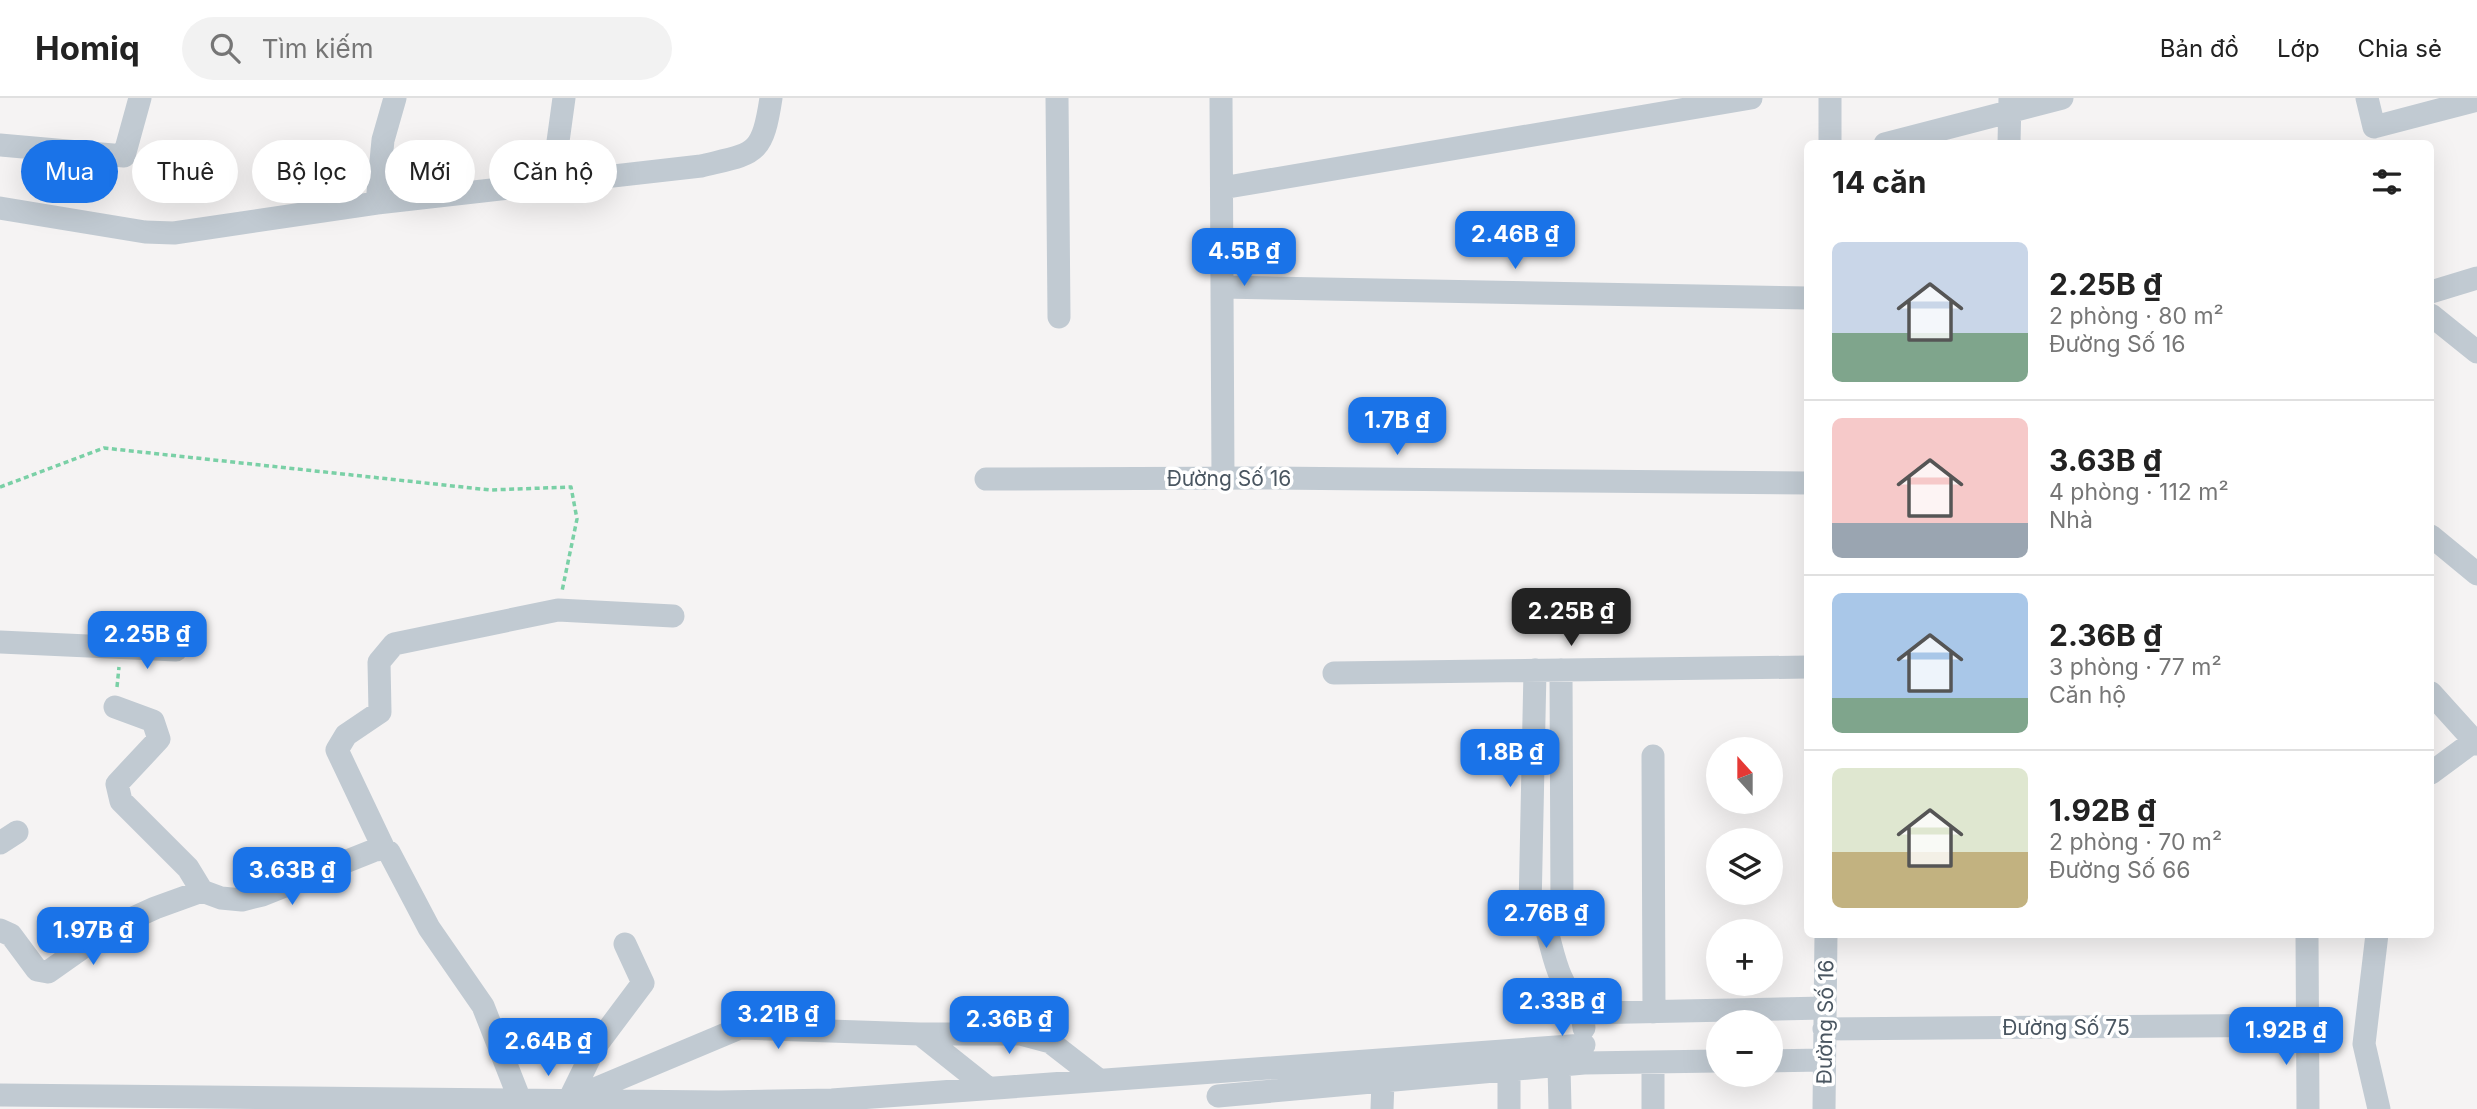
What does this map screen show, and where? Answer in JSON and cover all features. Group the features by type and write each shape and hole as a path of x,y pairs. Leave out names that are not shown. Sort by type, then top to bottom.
{"street":[{"path":"0,145 124,156 140,98"},
{"path":"377,203 383,140 394,98"},
{"path":"558,140 564,98"},
{"path":"617,177 701,166 752,152 761,142 771,98"},
{"path":"1057,98 1059,317"},
{"path":"1221,98 1223,478"},
{"path":"1222,188 1751,98"},
{"path":"1830,98 1830,140"},
{"path":"1898,140 2010,104 2062,98"},
{"path":"2367,98 2376,135 2477,100"},
{"path":"2009,140 2010,104"},
{"path":"0,208 145,232 174,233 377,203 489,191"},
{"path":"2434,291 2477,278"},
{"path":"1222,287 1804,298"},
{"path":"2434,317 2477,352"},
{"name":"Đường Số 16","path":"986,479 1223,478 1804,484"},
{"path":"2434,538 2477,574"},
{"path":"520,1100 483,1006 429,928 404,878 389,852 384,849 337,750 346,735 380,712 379,662 394,645 558,610 673,616"},
{"path":"0,642 176,650"},
{"path":"1334,673 1804,667"},
{"path":"1535,670 1530,909 1546,928 1560,975 1571,997 1584,1013 1584,1054"},
{"path":"1546,928 1562,909 1561,670"},
{"path":"2434,696 2476,741 2434,771"},
{"path":"115,707 153,721 159,739 117,784 121,801 188,868 202,891 221,898 242,900 384,849"},
{"path":"1653,756 1654,1012"},
{"path":"0,930 11,935 37,970 48,972 109,929 202,891"},
{"name":"Đường Số 16","path":"1824,1109 1826,938"},
{"path":"2306,938 2308,1109"},
{"path":"2377,938 2364,1044 2379,1109"},
{"path":"569,1100 595,1047 643,983 625,944"},
{"name":"Đường Số 75","path":"1584,1013 1654,1012 1824,1018 2308,1025"},
{"path":"569,1100 740,1028 920,1034 1020,1034 1050,1042 1098,1080"},
{"path":"920,1034 988,1088"},
{"path":"0,1095 719,1102 832,1100 1098,1080 1584,1054 1653,1062 1706,1061"},
{"path":"1218,1097 1559,1066 1584,1054"},
{"path":"1783,1061 1824,1060"},
{"path":"1653,1062 1653,1109"},
{"path":"1559,1066 1560,1109"},
{"path":"1509,1070 1509,1109"},
{"path":"1382,1109 1383,1082"}],"path":[{"path":"0,487 104,448 490,490 571,487 577,519 558,610"},
{"path":"115,707 120,648"}]}
